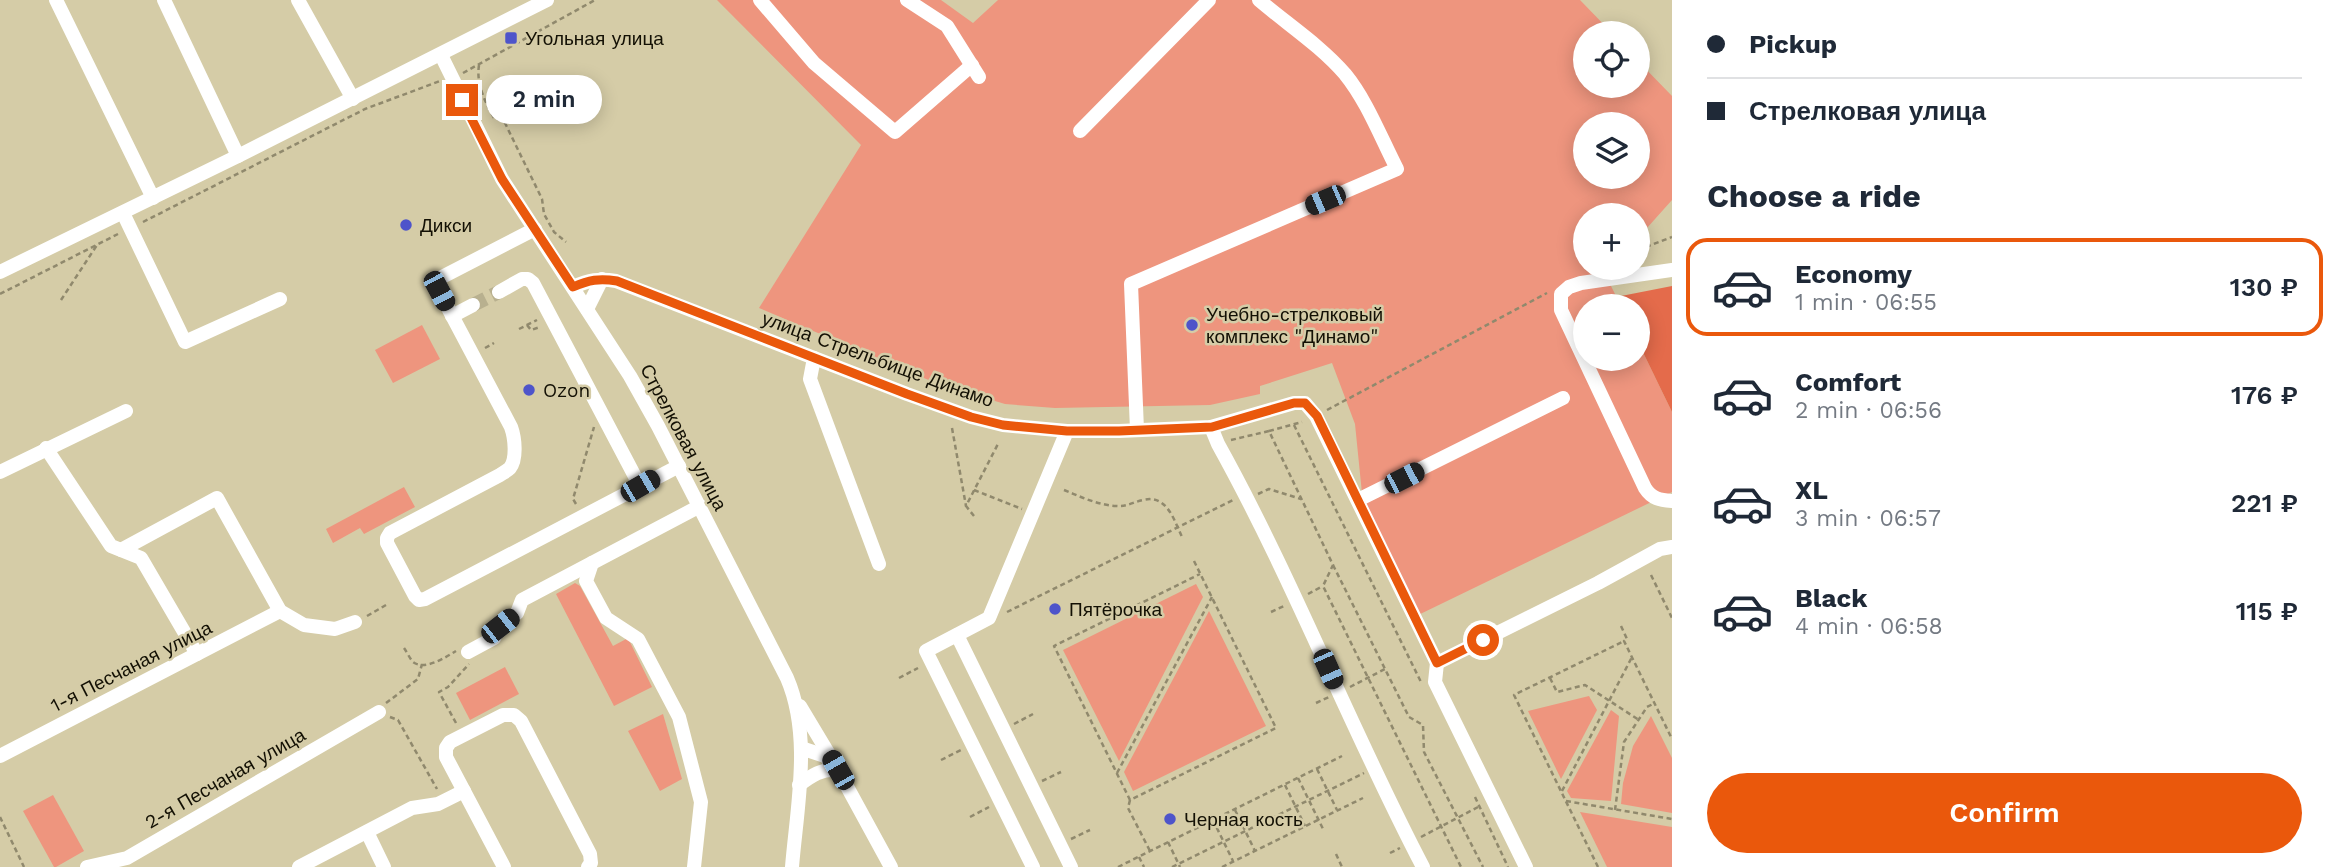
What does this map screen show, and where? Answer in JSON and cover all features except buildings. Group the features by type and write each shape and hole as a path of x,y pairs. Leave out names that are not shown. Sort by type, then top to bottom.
{"street":[{"path":"56,0 153,198"},
{"path":"164,0 238,156"},
{"path":"298,0 353,99"},
{"path":"0,272 548,0"},
{"path":"760,0 814,63 895,132 975,71 947,26 907,0"},
{"path":"1080,131 1209,0"},
{"path":"1137,430 1131,284 1397,169 1357,92 1345,75 1331,60 1259,0"},
{"name":"Стрелковая улица","path":"441,55 502,179 630,376 680,466 794,696 799,715 800,748 792,867"},
{"path":"123,213 185,342 279,299"},
{"path":"535,229 442,277 439,283 439,291 511,427 514,440 513,460 510,468 500,475 390,533 387,543 419,600 680,466"},
{"path":"1672,270 1581,283 1561,293 1560,302 1561,310 1649,495 1656,499 1672,501"},
{"path":"499,292 522,279 533,283 640,486"},
{"path":"573,287 589,280 602,279"},
{"path":"587,309 602,279"},
{"name":"улица Стрельбище Динамо","path":"602,279 617,281 971,417 1003,425 1067,431 1212,427 1294,403 1305,403 1317,416"},
{"path":"452,316 474,305"},
{"path":"814,358 810,379 879,565"},
{"path":"1358,500 1563,398"},
{"path":"0,472 126,411"},
{"path":"1317,416 1437,663 1435,682 1486,803 1526,867"},
{"path":"1212,427 1217,444 1296,600 1373,769 1423,867"},
{"path":"1032,867 926,650 989,618 1067,431"},
{"path":"47,448 111,546 141,558 197,654"},
{"path":"121,550 217,498 279,611 304,625 335,629 355,622"},
{"path":"468,652 494,638 500,626 517,613 522,600 700,506"},
{"path":"1437,663 1660,549 1672,547"},
{"path":"592,562 586,581 606,618 638,639 679,717 701,802 694,867"},
{"name":"1-я Песчаная улица","path":"0,756 279,611"},
{"path":"957,635 1071,867"},
{"path":"794,696 891,867"},
{"name":"2-я Песчаная улица","path":"87,867 127,858 379,712"},
{"path":"504,867 446,757 446,748 450,742 503,715 514,715 521,721 590,854 591,863 588,867"},
{"path":"800,748 825,756 838,770"},
{"path":"799,785 812,775 829,769 838,770"},
{"path":"299,867 412,808 443,801 464,791"},
{"path":"367,832 384,867"}],"path":[{"path":"0,294 366,109 479,65 595,0"},
{"path":"479,65 477,74 482,96 494,118 504,121 542,199 544,214 554,232 566,242"},
{"path":"1650,245 1672,237"},
{"path":"61,300 98,244"},
{"path":"1217,444 1294,425 1317,416 1547,293"},
{"path":"519,329 533,322"},
{"path":"527,325 531,330 543,328"},
{"path":"573,499 593,430 593,420"},
{"path":"1294,425 1424,690"},
{"path":"952,428 966,506 974,516"},
{"path":"1269,431 1409,717 1423,724 1424,752 1483,867"},
{"path":"966,506 999,442"},
{"path":"974,489 1033,514"},
{"path":"1002,614 1245,497 1269,489 1301,499"},
{"path":"1064,490 1094,502 1115,506 1129,506 1142,500 1161,501 1168,508 1182,537"},
{"path":"1130,800 1276,728 1194,561"},
{"path":"1333,565 1323,586 1461,867"},
{"path":"1150,851 1128,808 1130,800 1054,646 1200,574"},
{"path":"1651,575 1672,618"},
{"path":"1117,773 1212,597"},
{"path":"355,622 386,605"},
{"path":"1598,867 1514,695 1624,641 1627,639 1621,626"},
{"path":"1624,641 1672,739"},
{"path":"404,648 413,662 422,664 437,662 459,650 468,652 469,666 449,687 439,692 462,736"},
{"path":"1561,792 1632,657"},
{"path":"422,664 418,679 391,698 379,712 398,720 443,801"},
{"path":"1549,677 1557,692 1585,685 1639,720"},
{"path":"1615,810 1624,742 1647,707 1654,703"},
{"path":"1003,729 1033,714"},
{"path":"941,760 972,744"},
{"path":"1118,867 1342,756"},
{"path":"1317,769 1337,810"},
{"path":"1172,867 1373,769"},
{"path":"1031,787 1061,772"},
{"path":"1298,778 1324,831"},
{"path":"1285,785 1306,826"},
{"path":"1474,794 1486,803 1508,867"},
{"path":"1222,867 1363,798"},
{"path":"1566,801 1672,820"},
{"path":"970,817 1000,802"},
{"path":"1390,853 1486,803"},
{"path":"1235,809 1255,851"},
{"path":"0,817 24,867"},
{"path":"1213,820 1233,862"},
{"path":"1168,842 1179,865"},
{"path":"1336,854 1342,867"},
{"path":"1139,856 1144,867"}],"shaded area":[{"name":"Учебно-стрелковый комплекс \"Динамо\"","path":"717,0 941,0 973,23 998,0 1580,0 1600,21 1573,21 1573,98 1650,98 1650,73 1672,96 1672,200 1650,225 1650,203 1573,203 1573,280 1608,280 1615,294 1573,294 1573,371 1650,371 1650,367 1672,412 1672,492 1412,618 1365,523 1355,424 1332,363 1260,386 1260,394 1210,405 1055,408 1005,404 938,384 759,308 861,145"},
{"path":"1672,286 1672,412 1650,367 1650,294 1631,294"},
{"path":"422,325 440,359 393,383 375,350"},
{"path":"404,487 415,507 364,534 360,528 333,543 326,529"},
{"path":"575,583 580,586 613,646 628,638 652,687 614,706 556,594"},
{"path":"1196,584 1203,597 1119,761 1063,650"},
{"path":"1209,611 1266,726 1133,791 1124,772"},
{"path":"505,667 519,694 470,720 456,693"},
{"path":"1589,696 1597,710 1561,779 1528,711"},
{"path":"1611,710 1619,716 1611,801 1571,798 1567,791"},
{"path":"663,714 682,779 660,791 628,731"},
{"path":"1651,716 1672,758 1672,813 1621,804 1623,783 1633,746"},
{"path":"53,795 84,851 56,867 23,811"},
{"path":"1580,812 1672,827 1672,867 1607,867"}],"tunnel":[{"path":"473,305 499,292"}],"place":[{"name":"Угольная улица","path":"511,38"},
{"name":"Дикси","path":"406,225"},
{"name":"Учебно-стрелковый комплекс \"Динамо\"","path":"1192,325"},
{"name":"Ozon","path":"529,390"},
{"name":"Пятёрочка","path":"1055,609"},
{"name":"Черная кость","path":"1170,819"}],"route":[{"path":"462,100 502,179 573,287 589,280 617,281 907,394 971,417 1003,425 1067,431 1212,427 1294,403 1305,403 1317,416 1437,663 1483,640"}]}
